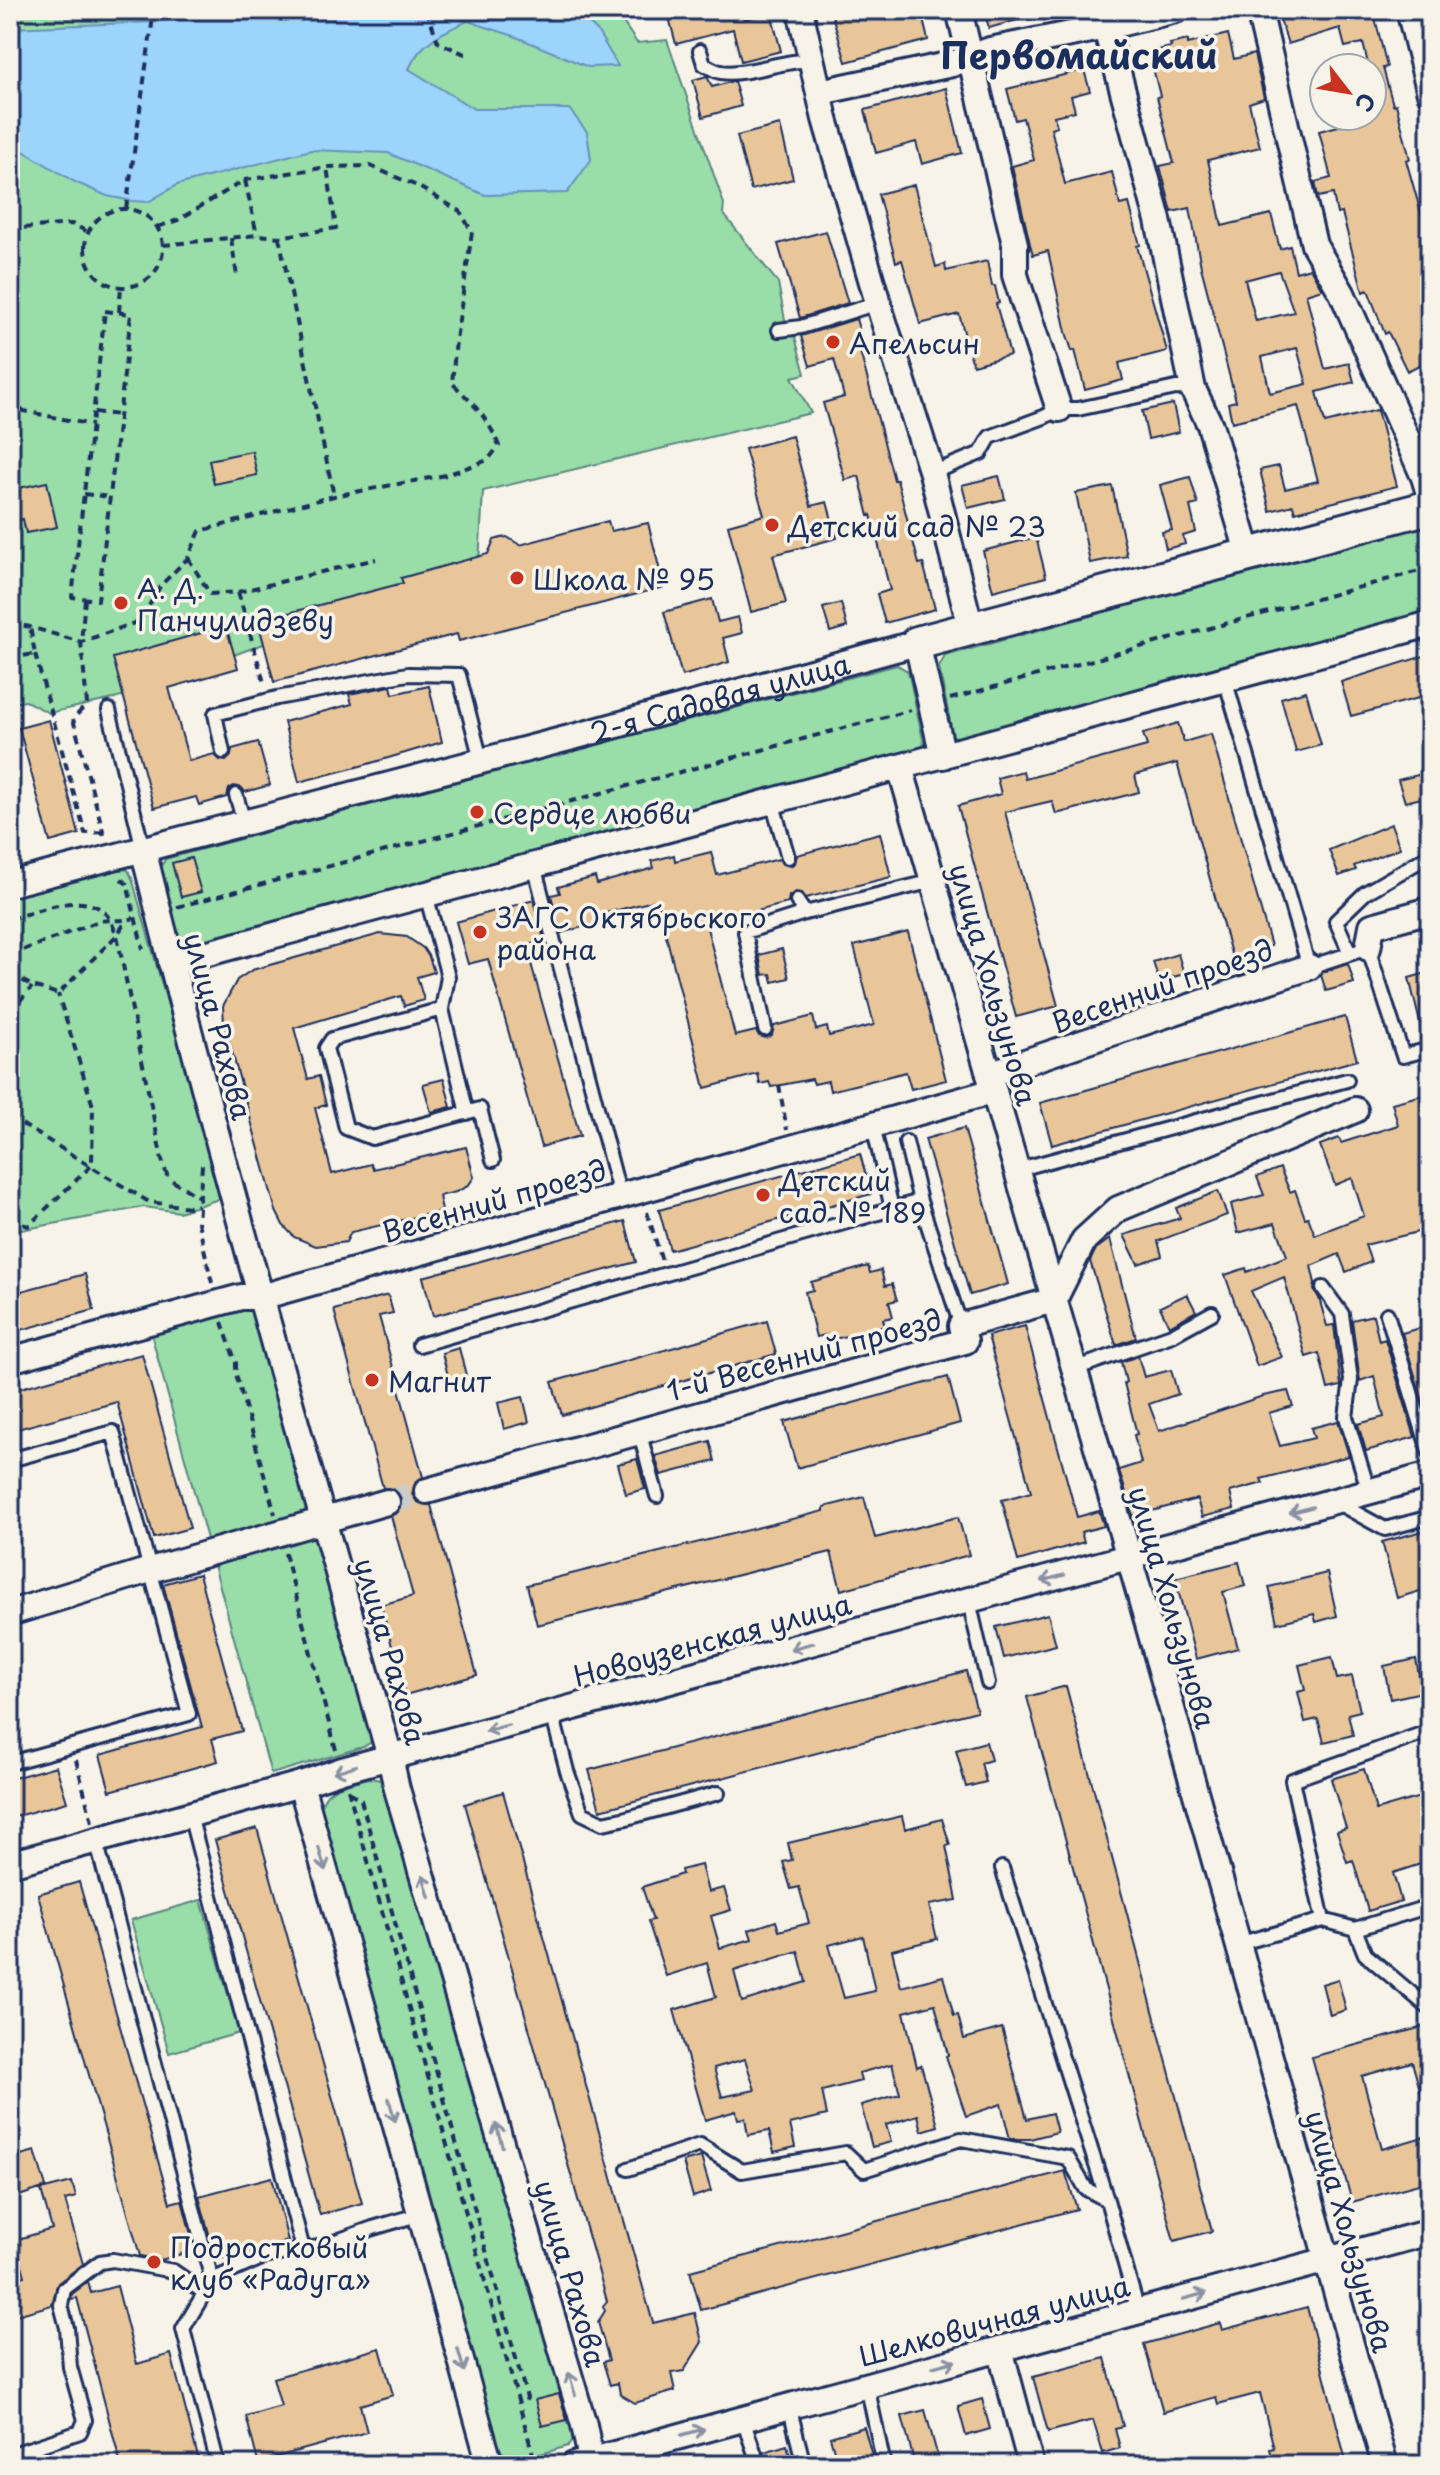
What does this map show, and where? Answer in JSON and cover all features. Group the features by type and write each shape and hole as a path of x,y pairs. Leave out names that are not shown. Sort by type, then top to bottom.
{"street":[{"path":"800,10 825,119 878,303 932,473 971,629"},
{"path":"959,10 1015,244 1015,275 1059,409"},
{"path":"820,92 952,64 990,50 1103,19 1176,10"},
{"path":"1259,10 1314,245 1342,293 1424,477 1430,497"},
{"path":"1409,10 1430,93"},
{"path":"1103,19 1158,220 1193,389 1210,425 1249,555"},
{"name":"2-я Садовая улица","path":"10,884 1430,507"},
{"path":"171,963 1430,624"},
{"path":"917,643 943,756"},
{"name":"улица Хользунова","path":"900,767 1385,2465"},
{"name":"улица Рахова","path":"143,849 261,1297 406,1819 584,2425 585,2463"},
{"path":"1359,950 1372,926 1430,910"},
{"name":"Весенний проезд","path":"10,1360 241,1297 261,1297 873,1125 1309,967"},
{"path":"1054,1300 1084,1240 1118,1209 1355,1110"},
{"name":"1-й Весенний проезд","path":"427,1491 965,1341 961,1326 1054,1300"},
{"name":"Новоузенская улица","path":"10,1864 301,1784 346,1781 390,1757 1430,1475"},
{"path":"10,1613 280,1531 387,1502"},
{"path":"301,1784 490,2465"},
{"name":"Шелковичная улица","path":"585,2463 1430,2232"},
{"path":"1000,2349 1031,2465"}],"lane":[{"path":"700,51 704,64 720,72 812,60"},
{"path":"779,330 801,327 878,303"},
{"path":"932,473 981,453 990,437 1059,409 1078,409 1176,388 1193,389"},
{"path":"223,752 215,714 269,700 408,674 459,675 481,760"},
{"path":"1225,679 1309,967 1359,950"},
{"path":"109,710 143,849"},
{"path":"236,795 244,822"},
{"path":"772,801 788,857"},
{"path":"1430,855 1365,893 1336,921 1359,950 1403,1056 1430,1049"},
{"path":"534,865 630,1193"},
{"path":"765,1029 745,932 805,913 933,881"},
{"path":"426,894 448,977 442,1009 467,1113"},
{"path":"797,901 805,913"},
{"path":"442,1009 332,1039 326,1048 346,1128 372,1138 480,1109 493,1160"},
{"path":"1016,1170 1347,1080"},
{"path":"873,1125 892,1209"},
{"path":"906,1142 920,1201 961,1326"},
{"path":"419,1345 920,1201"},
{"path":"1323,1288 1342,1314 1351,1380 1346,1417 1369,1492"},
{"path":"1074,1369 1172,1335 1212,1313"},
{"path":"1387,1314 1430,1454"},
{"path":"639,1431 657,1496"},
{"path":"10,1460 113,1432 189,1714 10,1763"},
{"path":"1335,1501 1385,1529 1430,1517"},
{"path":"969,1601 988,1683"},
{"path":"552,1713 582,1813 603,1823 718,1793"},
{"path":"1323,1920 1292,1780 1430,1731"},
{"path":"190,1815 303,2249"},
{"path":"96,1840 212,2280"},
{"path":"1002,1868 1107,2200 1138,2311"},
{"path":"1238,1944 1323,1920 1355,1929 1430,1906"},
{"path":"1355,1929 1365,1954 1430,2009"},
{"path":"628,2169 700,2145 742,2171 846,2153 864,2170 961,2139 1068,2158 1086,2189 1107,2200"},
{"path":"218,2465 183,2329 212,2280 264,2257 323,2246 421,2214"},
{"path":"10,2455 80,2432 85,2420 70,2367 67,2328 61,2305 64,2289 77,2277 100,2262 113,2260 173,2271 205,2293"},
{"path":"867,2385 884,2465"},
{"path":"789,2406 804,2465"},
{"path":"743,2420 755,2454"}],"path":[{"path":"126,207 154,10"},
{"path":"427,10 438,42 469,56"},
{"path":"10,623 81,642 140,621 161,585 188,558 200,531 334,496 446,475 488,460 499,446 492,427 452,383 472,232 460,211 417,186 370,166 327,167 245,180 178,220 157,227"},
{"path":"163,245 257,235 279,237 336,228 327,167"},
{"path":"245,180 257,235"},
{"path":"126,207 144,214 157,227 163,245 159,263 140,283 121,287 104,281 90,268 85,250 88,232 99,217 126,207"},
{"path":"10,229 72,224 88,232"},
{"path":"279,237 334,496"},
{"path":"231,238 237,276"},
{"path":"119,313 121,287"},
{"path":"105,311 131,314 98,600 72,597 93,412 105,311"},
{"path":"10,401 24,411 92,425"},
{"path":"93,412 119,415"},
{"path":"84,494 110,497"},
{"path":"188,558 210,594 238,592 376,559"},
{"path":"10,955 99,921 126,921 1430,568"},
{"path":"238,592 269,700"},
{"path":"85,599 81,642 87,704 73,719 109,858 117,876 127,884 143,948"},
{"path":"30,627 85,833 103,832"},
{"path":"10,658 35,654"},
{"path":"10,919 75,902 100,908 110,919 117,935 162,1160 168,1178 199,1197"},
{"path":"58,994 117,935 126,921"},
{"path":"10,974 58,994"},
{"path":"10,1012 33,986"},
{"path":"10,1219 28,1226 92,1165 93,1106 58,994"},
{"path":"779,1085 790,1148"},
{"path":"10,1117 149,1202 189,1207 198,1205"},
{"path":"202,1159 198,1222 216,1304 236,1363 236,1374 346,1781 536,2465"},
{"path":"630,1193 666,1274"},
{"path":"72,1746 96,1840"},
{"path":"346,1781 361,1800 527,2398 522,2408"}],"green space":[{"path":"10,10 615,10 637,43 667,40 724,204 723,213 778,283 785,320 791,322 805,374 792,377 811,413 483,491 479,564 118,698 49,713 26,701 10,703"},
{"path":"1430,522 1430,615 965,739 953,736 939,667 945,656"},
{"path":"897,665 908,671 924,744 917,752 190,944 179,941 160,871 165,859"},
{"path":"119,869 128,870 132,878 222,1198 179,1212 144,1207 10,1232 10,898"},
{"path":"240,1305 251,1309 257,1318 373,1736 370,1743 363,1747 271,1774 150,1330"},
{"path":"369,1778 381,1780 388,1791 575,2430 575,2438 568,2446 514,2462 497,2443 320,1816 324,1798 329,1792"},
{"path":"201,1900 239,2033 169,2053 131,1920"}],"water":[{"path":"284,10 575,10 598,32 618,66 588,67 514,36 468,21 426,45 409,69 474,109 569,109 587,132 591,160 567,193 485,195 388,153 311,150 177,185 148,202 107,196 75,182 10,143 10,28 152,22"}],"building":[{"path":"667,10 743,10 745,19 771,13 781,51 741,61 733,29 676,44"},
{"path":"850,10 868,10 870,17 898,10 902,10 904,19 922,15 928,40 846,62 832,15"},
{"path":"984,10 1034,10 1035,15 989,28"},
{"path":"1277,10 1373,10 1383,52 1365,52 1363,43 1345,47 1340,28 1288,44"},
{"path":"1228,34 1234,59 1254,54 1264,98 1249,103 1260,147 1208,160 1222,226 1271,214 1280,249 1290,246 1296,272 1310,268 1322,289 1306,294 1325,369 1349,363 1354,382 1317,392 1325,423 1377,410 1397,486 1295,512 1293,505 1270,511 1260,470 1279,466 1285,489 1318,481 1298,406 1232,422 1228,403 1236,401 1201,267 1190,208 1172,212 1160,166 1174,163 1149,52 1188,40 1188,44","holes":["1279,271 1294,312 1256,321 1245,280","1297,348 1307,384 1270,393 1262,357"]},
{"path":"1084,70 1090,91 1071,96 1075,111 1054,116 1057,126 1051,128 1065,184 1112,172 1120,205 1129,203 1140,245 1137,246 1167,351 1119,363 1123,380 1085,390 1075,350 1072,351 1066,332 1048,251 1033,255 1030,244 1012,166 1034,160 1023,118 1015,120 1007,89"},
{"path":"707,76 712,87 734,81 741,106 703,117 693,80"},
{"path":"1388,86 1393,105 1396,104 1410,159 1406,160 1430,245 1430,360 1407,371 1388,332 1385,334 1368,290 1363,292 1342,213 1337,214 1333,194 1318,197 1315,182 1331,178 1319,132 1388,132"},
{"path":"946,88 962,153 922,164 916,142 876,153 865,110"},
{"path":"780,125 793,179 751,190 737,136"},
{"path":"914,185 936,267 945,264 946,271 987,261 1010,355 973,365 959,314 920,324 902,260 896,262 878,194"},
{"path":"826,231 848,303 800,318 778,244"},
{"path":"856,319 865,349 860,351 894,480 897,480 919,564 923,563 935,609 885,623 877,594 890,590 871,515 859,476 845,480 823,403 844,397 834,359 810,366 801,336"},
{"path":"1173,404 1179,432 1148,439 1142,411"},
{"path":"792,436 811,506 827,502 837,538 773,555 786,603 751,612 728,525 764,515 745,449"},
{"path":"252,451 257,475 214,484 209,460"},
{"path":"999,476 1005,499 968,508 962,485"},
{"path":"1190,477 1198,504 1190,506 1196,532 1183,536 1185,544 1166,549 1162,532 1172,530 1160,485"},
{"path":"47,482 57,527 26,533 23,519 10,522 10,490"},
{"path":"1112,486 1127,556 1090,563 1076,493"},
{"path":"608,521 611,531 648,523 664,587 459,641 457,634 274,682 258,621 403,583 401,578 488,554 494,540 501,538 507,537 520,545"},
{"path":"1036,537 1046,577 993,591 983,551"},
{"path":"712,599 718,622 738,617 742,633 723,638 729,662 682,676 664,612"},
{"path":"841,603 847,627 830,632 823,608"},
{"path":"226,626 238,668 169,688 189,761 214,754 226,761 232,749 258,742 270,785 245,792 234,786 229,789 227,797 199,805 196,797 154,808 113,658"},
{"path":"1430,654 1430,695 1351,716 1341,682"},
{"path":"391,686 393,694 429,686 442,742 299,782 284,722 352,704 349,694"},
{"path":"1306,691 1321,745 1296,752 1281,698"},
{"path":"49,720 79,834 50,842 19,728"},
{"path":"1178,723 1184,742 1211,734 1271,946 1232,957 1177,763 1135,775 1139,792 1056,814 1052,801 1005,812 1058,1006 1016,1017 958,806 1001,794 997,778 1023,771 1025,779 1147,746 1143,734"},
{"path":"1430,772 1430,796 1405,802 1398,780"},
{"path":"1391,824 1400,848 1354,866 1356,870 1339,876 1329,850"},
{"path":"880,833 891,877 806,898 796,892 789,896 788,903 706,924 735,1036 756,1031 766,1038 772,1035 774,1026 813,1016 816,1030 827,1027 829,1036 874,1025 854,946 908,932 946,1080 911,1089 906,1072 830,1091 828,1081 814,1084 812,1079 771,1087 769,1082 760,1084 758,1074 705,1088 657,900 606,913 608,920 561,933 551,895 560,893 558,887 595,877 597,884 654,868 652,861 674,855 675,861 711,852 717,875 779,859 782,864 790,866 795,863 797,855"},
{"path":"191,858 201,892 181,897 172,863"},
{"path":"534,900 544,940 526,946 580,1136 541,1147 488,959 468,964 456,922"},
{"path":"380,934 407,937 423,948 429,957 434,972 417,977 424,1000 404,1006 401,996 294,1028 308,1079 319,1076 326,1105 315,1108 332,1174 371,1164 373,1169 466,1147 474,1177 468,1186 439,1196 442,1211 351,1232 346,1242 316,1246 294,1237 276,1211 224,1023 223,1006 237,980 252,970"},
{"path":"782,949 789,978 773,982 771,974 763,975 759,955"},
{"path":"1178,954 1184,974 1159,981 1153,962"},
{"path":"1348,964 1354,983 1326,991 1321,975 1323,972"},
{"path":"1430,972 1430,1038 1424,1039 1409,978"},
{"path":"1345,1017 1357,1060 1052,1145 1040,1103"},
{"path":"444,1079 451,1107 431,1112 423,1084"},
{"path":"1430,1093 1430,1229 1365,1245 1371,1262 1346,1272 1339,1254 1311,1266 1314,1290 1327,1326 1334,1325 1341,1386 1328,1389 1319,1353 1306,1357 1284,1277 1251,1291 1282,1357 1257,1366 1225,1275 1246,1268 1247,1272 1287,1256 1275,1223 1238,1233 1231,1204 1264,1195 1257,1177 1280,1168 1290,1192 1295,1190 1315,1235 1364,1216 1352,1178 1335,1185 1320,1145 1339,1138 1341,1143 1398,1125 1392,1103"},
{"path":"964,1128 1008,1284 970,1295 925,1139"},
{"path":"860,1154 871,1194 670,1250 659,1210"},
{"path":"1218,1191 1227,1215 1158,1241 1162,1256 1138,1264 1124,1235 1180,1218 1176,1208"},
{"path":"625,1221 636,1262 433,1316 423,1277"},
{"path":"1110,1239 1136,1338 1116,1345 1090,1261 1096,1249"},
{"path":"868,1266 870,1273 881,1270 885,1286 892,1284 897,1300 889,1302 893,1317 883,1319 885,1326 827,1341 826,1335 816,1337 805,1292 813,1290 811,1282"},
{"path":"85,1274 94,1310 10,1333 10,1294"},
{"path":"1187,1294 1196,1311 1169,1326 1160,1307"},
{"path":"388,1295 393,1313 379,1316 423,1477 416,1481 412,1494 417,1502 431,1505 477,1675 405,1695 381,1605 413,1596 391,1516 398,1512 402,1499 397,1491 383,1488 334,1310"},
{"path":"1373,1315 1379,1341 1385,1339 1415,1437 1366,1451 1358,1424 1384,1417 1374,1376 1360,1381 1352,1320"},
{"path":"767,1321 776,1354 562,1415 552,1382"},
{"path":"1430,1325 1430,1420 1429,1421 1402,1333"},
{"path":"1025,1326 1077,1517 1099,1511 1104,1526 1081,1532 1084,1542 1018,1561 1002,1500 1031,1492 988,1336"},
{"path":"459,1348 468,1383 451,1387 442,1353"},
{"path":"142,1354 190,1528 154,1538 117,1402 10,1431 10,1391"},
{"path":"1138,1356 1144,1377 1171,1370 1178,1394 1149,1404 1159,1431 1263,1396 1288,1391 1293,1406 1269,1413 1280,1446 1314,1438 1311,1428 1338,1421 1349,1456 1261,1479 1263,1483 1230,1492 1234,1509 1202,1517 1197,1499 1133,1516 1119,1470 1141,1463 1121,1362"},
{"path":"948,1377 960,1423 797,1468 784,1422"},
{"path":"523,1397 529,1422 504,1429 498,1403"},
{"path":"710,1441 715,1461 661,1475 655,1456"},
{"path":"637,1459 645,1489 626,1494 618,1464"},
{"path":"864,1497 875,1538 958,1517 969,1555 841,1590 831,1552 537,1625 527,1585 824,1511 824,1507"},
{"path":"1430,1529 1430,1588 1397,1598 1382,1542"},
{"path":"1239,1562 1245,1586 1223,1592 1238,1648 1196,1659 1175,1578"},
{"path":"1327,1573 1337,1616 1316,1622 1314,1614 1277,1623 1269,1587"},
{"path":"199,1574 242,1731 212,1739 218,1761 110,1791 100,1755 202,1727 163,1584"},
{"path":"1048,1614 1056,1645 1004,1658 996,1627"},
{"path":"1332,1657 1337,1679 1352,1676 1360,1711 1348,1714 1353,1735 1324,1742 1318,1719 1305,1722 1298,1692 1305,1690 1299,1665"},
{"path":"1416,1659 1422,1692 1390,1699 1384,1666"},
{"path":"966,1671 977,1711 600,1810 589,1770"},
{"path":"1066,1686 1212,2231 1174,2241 1027,1697"},
{"path":"986,1742 991,1760 981,1763 986,1782 966,1787 956,1750"},
{"path":"56,1766 67,1802 10,1818 10,1779"},
{"path":"1364,1769 1376,1810 1430,1794 1430,1861 1393,1873 1401,1901 1368,1911 1353,1860 1347,1862 1337,1831 1346,1828 1331,1779"},
{"path":"503,1792 653,2323 695,2313 702,2342 684,2371 671,2373 675,2391 635,2403 620,2394 618,2383 610,2385 603,2362 609,2360 598,2322 607,2301 465,1804"},
{"path":"902,1816 905,1829 942,1819 950,1845 946,1846 957,1900 929,1905 937,1939 892,1950 901,1987 943,1976 964,2039 1002,2028 1027,2119 1052,2113 1057,2132 1030,2139 1010,2139 1001,2104 966,2116 946,2056 935,2004 904,2012 917,2067 921,2065 938,2126 922,2131 918,2115 886,2125 891,2142 872,2147 861,2105 900,2094 892,2064 859,2073 861,2081 822,2091 827,2115 790,2124 795,2147 774,2152 769,2131 748,2135 745,2118 738,2119 736,2111 705,2120 674,2010 716,1997 707,1963 666,1976 648,1921 653,1920 642,1887 701,1865 708,1892 724,1888 731,1910 711,1916 720,1948 752,1939 749,1930 776,1921 779,1931 809,1923 799,1887 791,1889 783,1862 792,1860 788,1843","holes":["863,1936 875,1991 844,1998 829,1945","798,1951 806,1982 742,2002 734,1971","745,2059 755,2090 722,2097 714,2068"]},
{"path":"257,1828 362,2203 320,2215 215,1840"},
{"path":"79,1882 170,2203 182,2200 195,2250 161,2260 140,2256 38,1894"},
{"path":"1338,1979 1346,2010 1330,2015 1322,1984"},
{"path":"1430,2025 1430,2107 1425,2107 1412,2062 1362,2076 1382,2149 1430,2135 1430,2181 1352,2202 1312,2057"},
{"path":"35,2151 46,2187 10,2199 10,2158"},
{"path":"701,2157 711,2191 693,2197 683,2162"},
{"path":"1065,2171 1077,2209 701,2310 690,2271"},
{"path":"272,2177 288,2241 216,2260 199,2196"},
{"path":"72,2182 76,2197 65,2200 83,2264 58,2283 52,2305 10,2317 10,2280 25,2276 15,2240 52,2229 41,2190"},
{"path":"88,2282 91,2293 117,2286 137,2364 171,2354 200,2465 121,2465 77,2298 71,2299 72,2294"},
{"path":"1307,2307 1347,2465 1274,2465 1270,2449 1274,2448 1260,2393 1218,2404 1216,2397 1163,2412 1144,2344 1220,2323 1222,2330"},
{"path":"380,2348 393,2395 360,2405 367,2432 258,2462 246,2416 281,2406 273,2378"},
{"path":"1105,2358 1123,2426 1115,2428 1120,2448 1103,2453 1093,2420 1048,2432 1033,2377"},
{"path":"559,2394 567,2420 542,2426 535,2400"},
{"path":"982,2399 990,2429 966,2436 958,2406"},
{"path":"925,2410 940,2465 915,2465 902,2416"},
{"path":"864,2427 873,2459 838,2465 830,2437"},
{"path":"787,2445 793,2465 735,2465 734,2460 746,2457 753,2463 759,2462 764,2452"}],"tunnel":[{"path":"387,1502 427,1491"}],"place":[{"name":"Апельсин","path":"833,342"},
{"name":"Детский сад № 23","path":"772,525"},
{"name":"Школа № 95","path":"517,578"},
{"name":"А. Д. Панчулидзеву","path":"121,603"},
{"name":"Сердце любви","path":"477,812"},
{"name":"ЗАГС Октябрьского района","path":"480,932"},
{"name":"Детский сад № 189","path":"763,1195"},
{"name":"Магнит","path":"372,1380"},
{"name":"Подростковый клуб «Радуга»","path":"154,2262"}],"district":[{"name":"Первомайский","path":"1079,54"}]}
